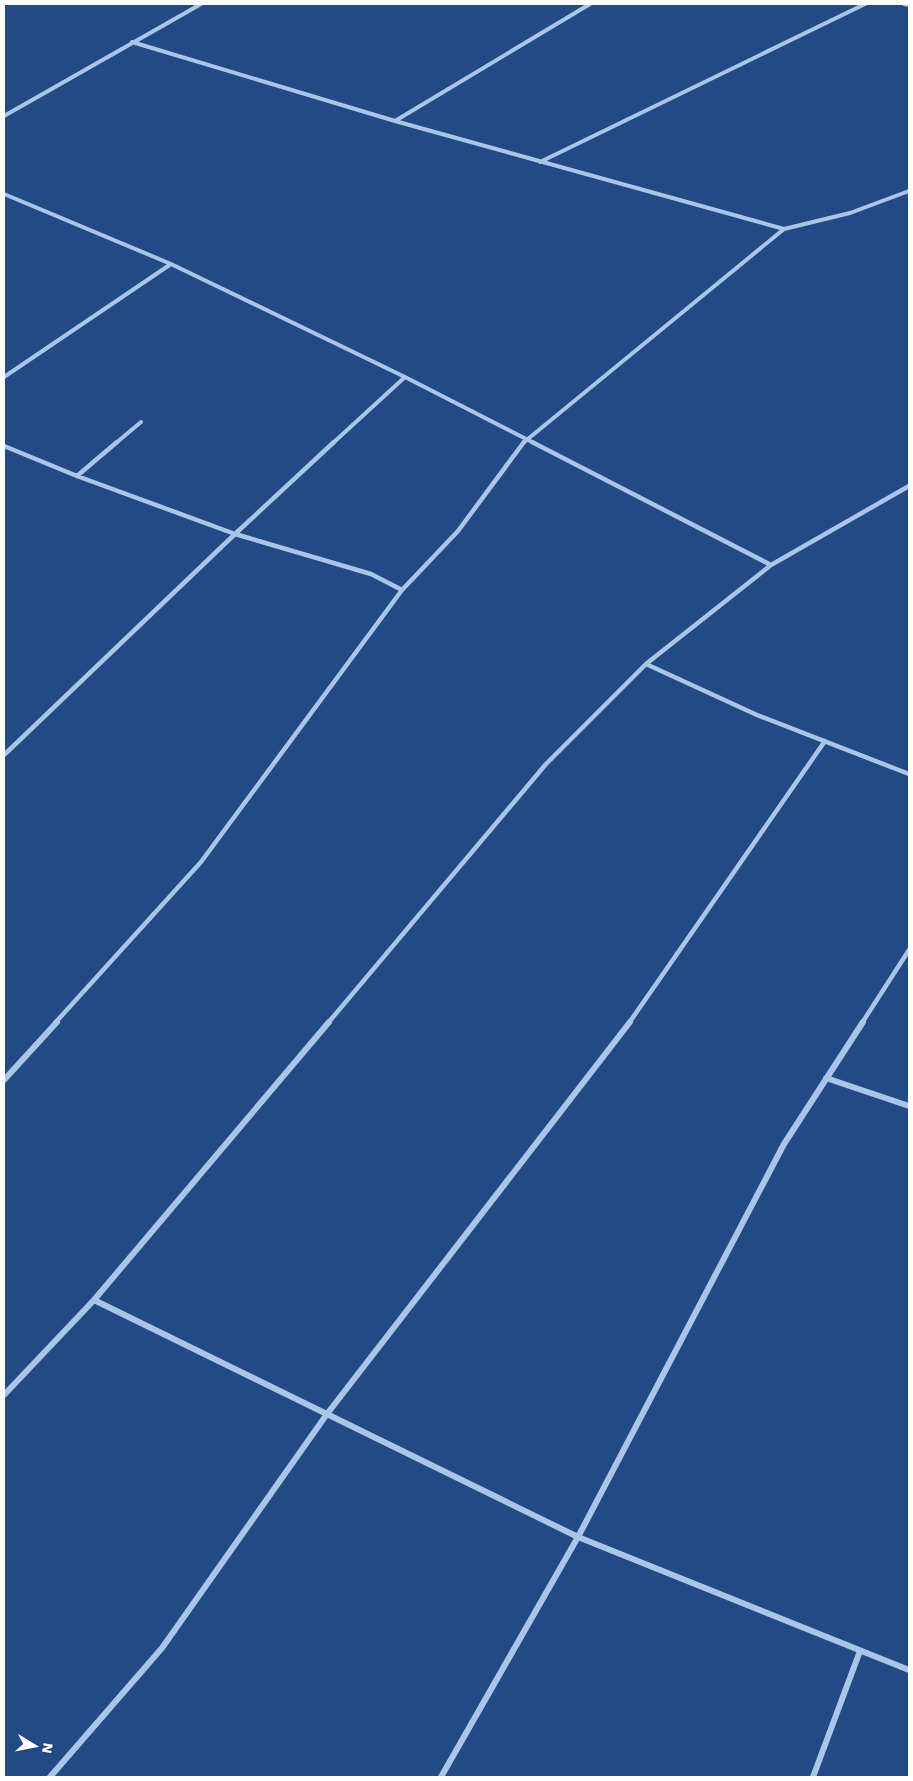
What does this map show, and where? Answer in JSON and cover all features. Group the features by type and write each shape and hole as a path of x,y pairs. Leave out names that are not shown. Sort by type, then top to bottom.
{"street":[{"path":"4,116 201,4"},
{"path":"395,121 590,4"},
{"path":"540,162 865,4"},
{"path":"904,4 909,6"},
{"path":"132,42 395,121 784,229"},
{"path":"4,1080 201,862 402,590 458,531 526,439 784,229 850,213 909,191"},
{"path":"4,194 171,264 405,377 771,565"},
{"path":"4,377 171,264"},
{"path":"4,755 235,534 405,377"},
{"path":"77,476 141,422"},
{"path":"4,446 77,476 235,534 371,574 402,590"},
{"path":"4,1395 94,1300 546,764 646,664 771,565 909,486"},
{"path":"646,664 757,715 909,774"},
{"path":"50,1777 162,1648 328,1414 644,1003 825,741"},
{"path":"440,1777 578,1538 784,1144 909,950"},
{"path":"826,1078 909,1106"},
{"path":"94,1300 578,1538 909,1670"},
{"path":"813,1777 860,1651"}]}
